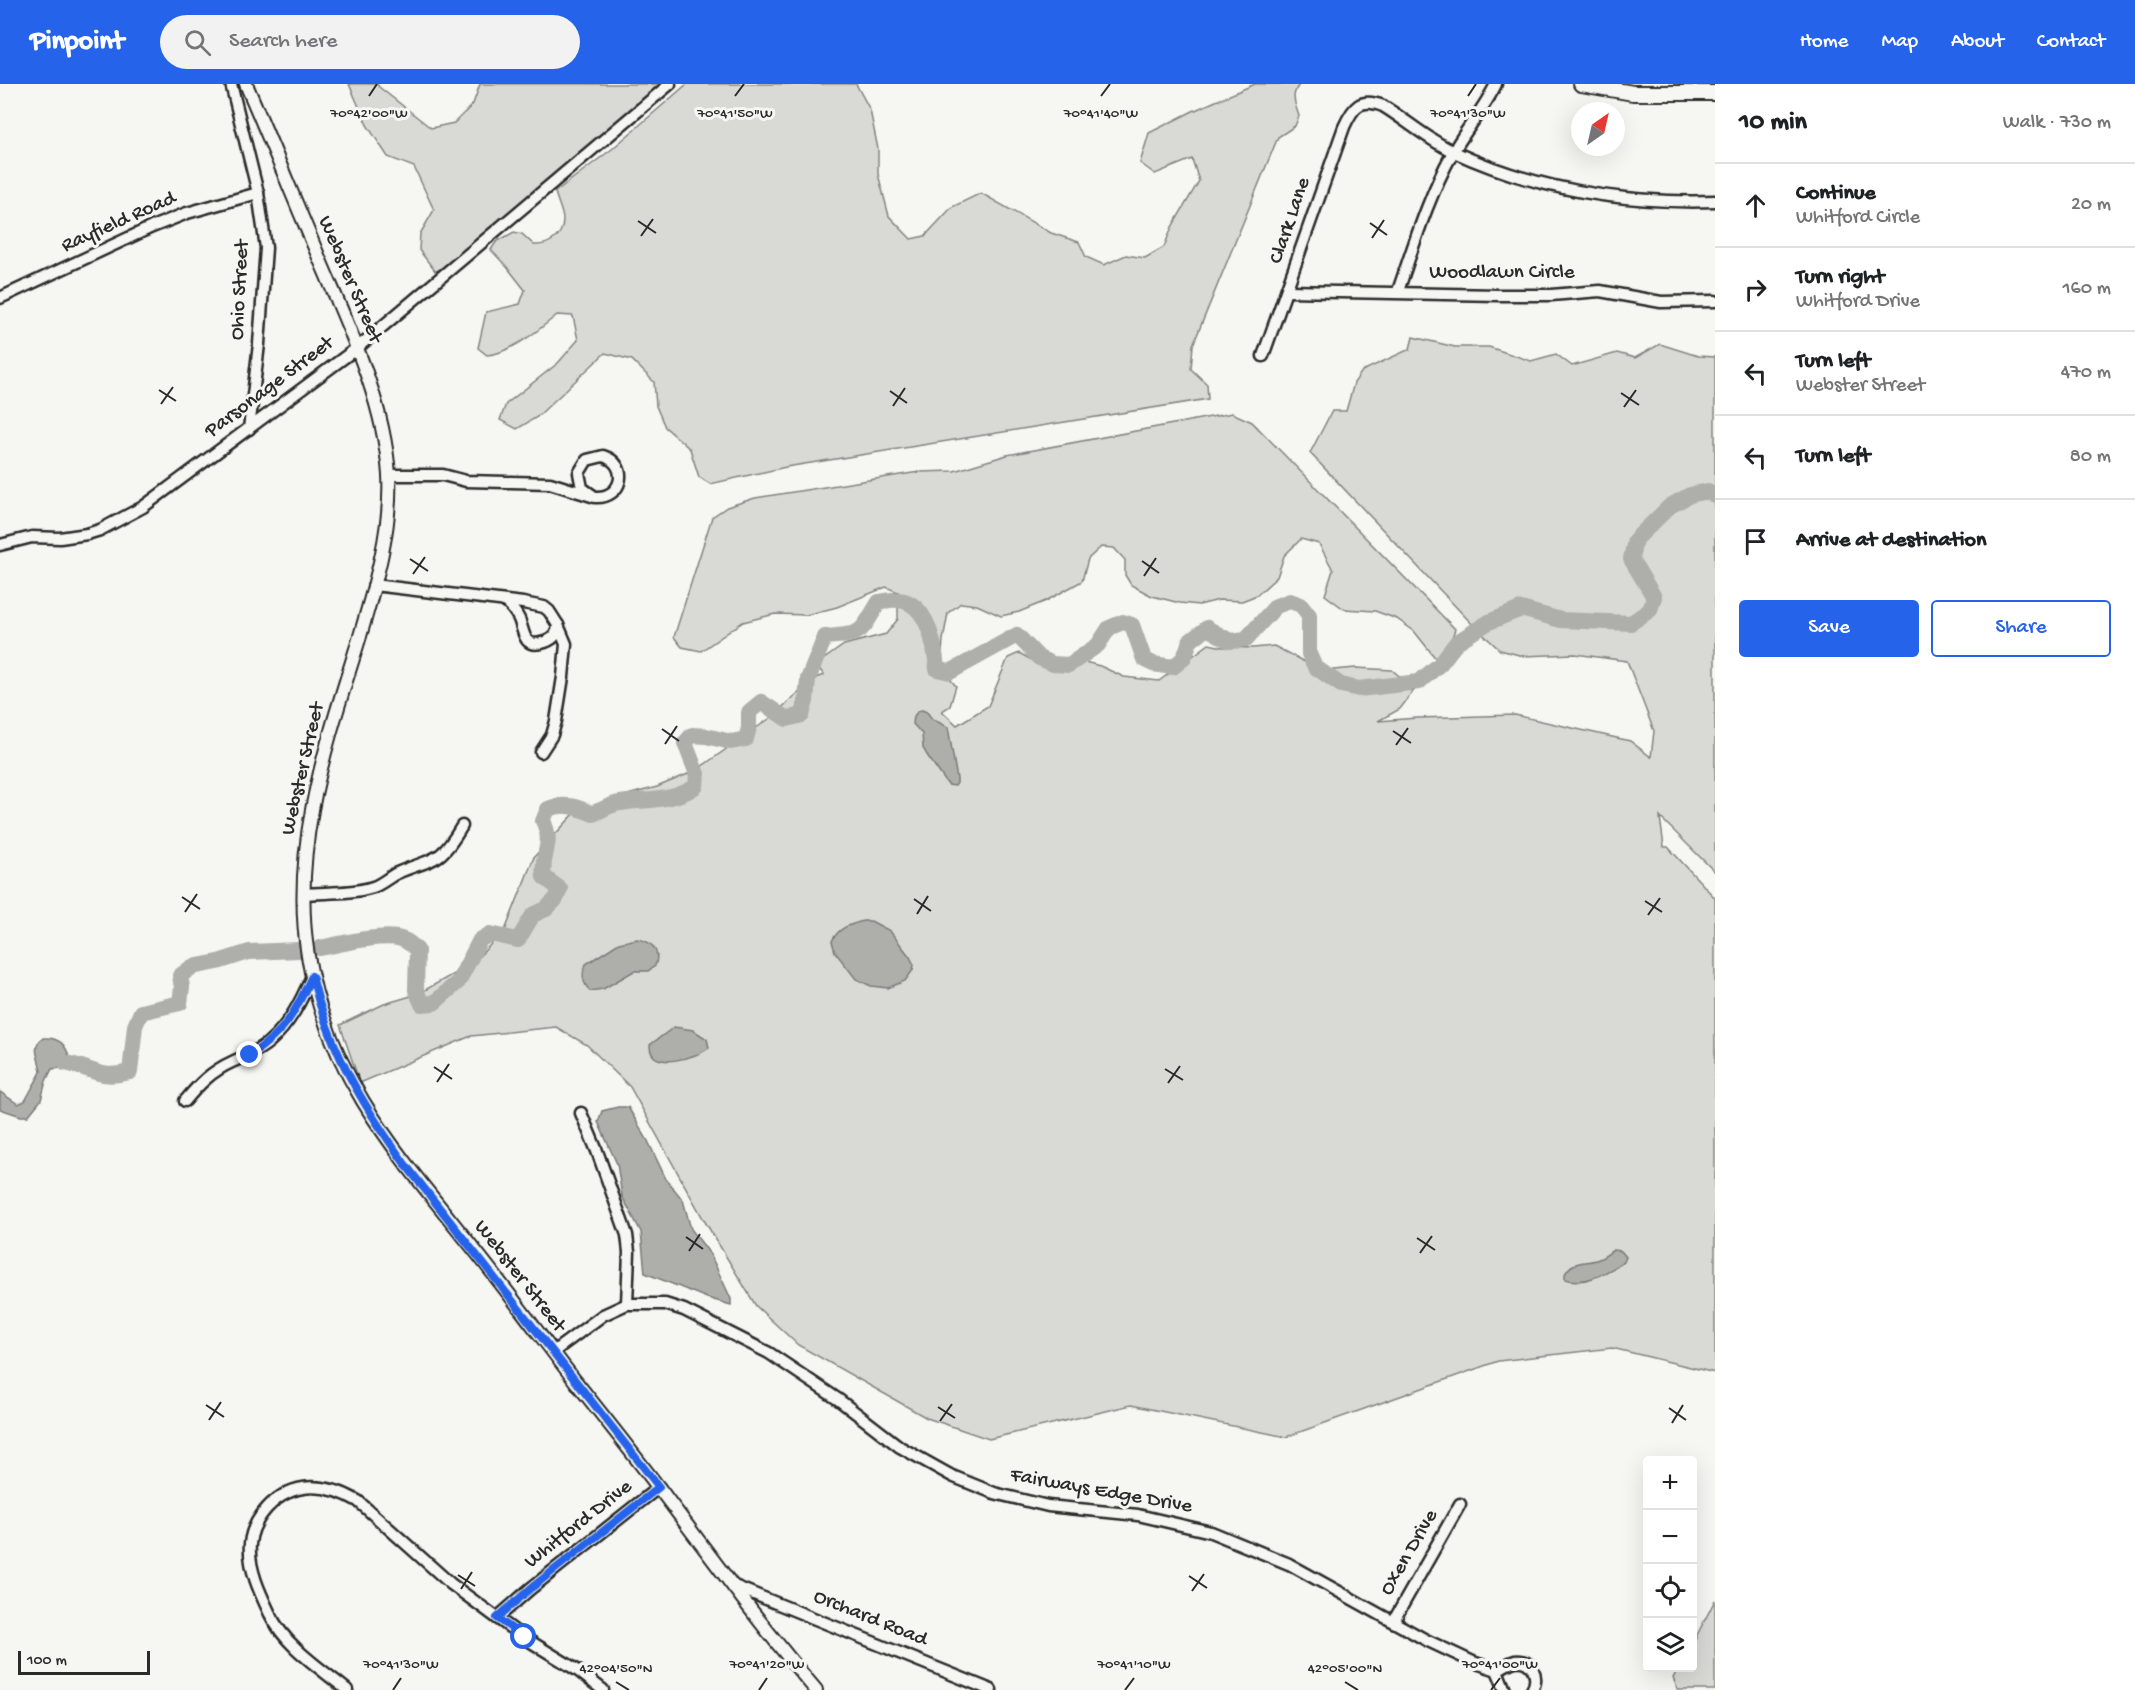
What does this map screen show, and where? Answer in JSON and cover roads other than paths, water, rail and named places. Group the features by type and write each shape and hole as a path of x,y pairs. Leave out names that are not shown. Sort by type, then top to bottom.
{"main road":[{"path":"1581,84 1633,93 1715,93"}],"street":[{"name":"Ohio Street","path":"231,84 258,193 266,248 259,344 249,429"},
{"name":"Webster Street","path":"246,84 357,348 377,408 389,475 384,540 374,585 314,792 305,849 306,938 320,1009 342,1066 380,1129 418,1181 816,1690"},
{"name":"Parsonage Street","path":"0,545 32,537 74,537 100,530 143,507 357,348 670,84"},
{"path":"1398,291 1435,187 1453,152 1486,104 1496,84"},
{"name":"Clark Lane","path":"1263,356 1344,127 1351,113 1362,103 1374,102 1453,152"},
{"path":"1453,152 1519,177 1598,196 1678,202 1715,201"},
{"name":"Rayfield Road","path":"0,298 152,227 187,213 258,193"},
{"name":"Woodlawn Circle","path":"1287,291 1398,291 1499,295 1551,295 1599,291 1661,302 1715,301"},
{"path":"389,475 444,475 466,481 550,483 595,497"},
{"path":"374,585 504,600 544,607 549,611 566,644 556,721 552,735 541,752"},
{"path":"504,600 516,614 523,636 532,644 537,645 551,640 558,631 558,625"},
{"path":"304,894 355,891 376,886 396,874 431,862 445,852 462,826"},
{"path":"185,1101 206,1077 250,1055 281,1031 294,1014 312,976"},
{"path":"581,1113 597,1150 627,1235 629,1252 627,1304"},
{"name":"Fairways Edge Drive","path":"553,1352 603,1315 627,1304 665,1304 684,1310 769,1353 918,1459 973,1485 994,1493 1048,1506 1137,1515 1211,1532 1289,1564 1393,1622 1473,1662 1497,1670"},
{"name":"Whitford Drive","path":"497,1618 659,1487"},
{"path":"347,1690 293,1646 280,1631 270,1615 256,1582 250,1554 252,1533 262,1514 275,1500 287,1492 300,1488 327,1488 344,1493 358,1501 451,1584 603,1690"},
{"name":"Oxen Drive","path":"1393,1622 1460,1504"},
{"name":"Orchard Road","path":"734,1586 991,1690"},
{"path":"1505,1690 1497,1670 1516,1661 1525,1662 1532,1667 1535,1674 1535,1684 1532,1690"}],"waterway":[{"path":"320,948 384,937 406,941 417,950 416,990 422,1004 434,1003 458,982 480,940 490,934 518,940 533,915 546,909 556,899 560,889 544,877 543,869 548,843 543,821 548,809 570,806 593,814 617,804 678,795 696,786 697,774 685,743 692,735 731,742 746,739 749,712 761,702 787,719 802,715 808,679 825,637 847,635 859,631 879,602 898,600 916,608 923,617 932,638 937,669 950,672 1017,635 1039,658 1053,664 1069,665 1098,645 1109,628 1123,622 1132,625 1144,659 1153,664 1173,667 1184,658 1190,641 1207,628 1230,641 1246,639 1276,606 1290,601 1301,605 1309,615 1309,654 1315,667 1341,685 1359,689 1419,682 1440,664 1457,642 1489,622 1521,609 1561,620 1631,623 1650,610 1654,597 1631,559 1635,540 1670,506 1690,495 1708,491 1715,496"},
{"path":"65,1063 110,1075 130,1072 135,1026 141,1012 180,1003 182,987 180,976 192,967 249,952 299,950"}]}
